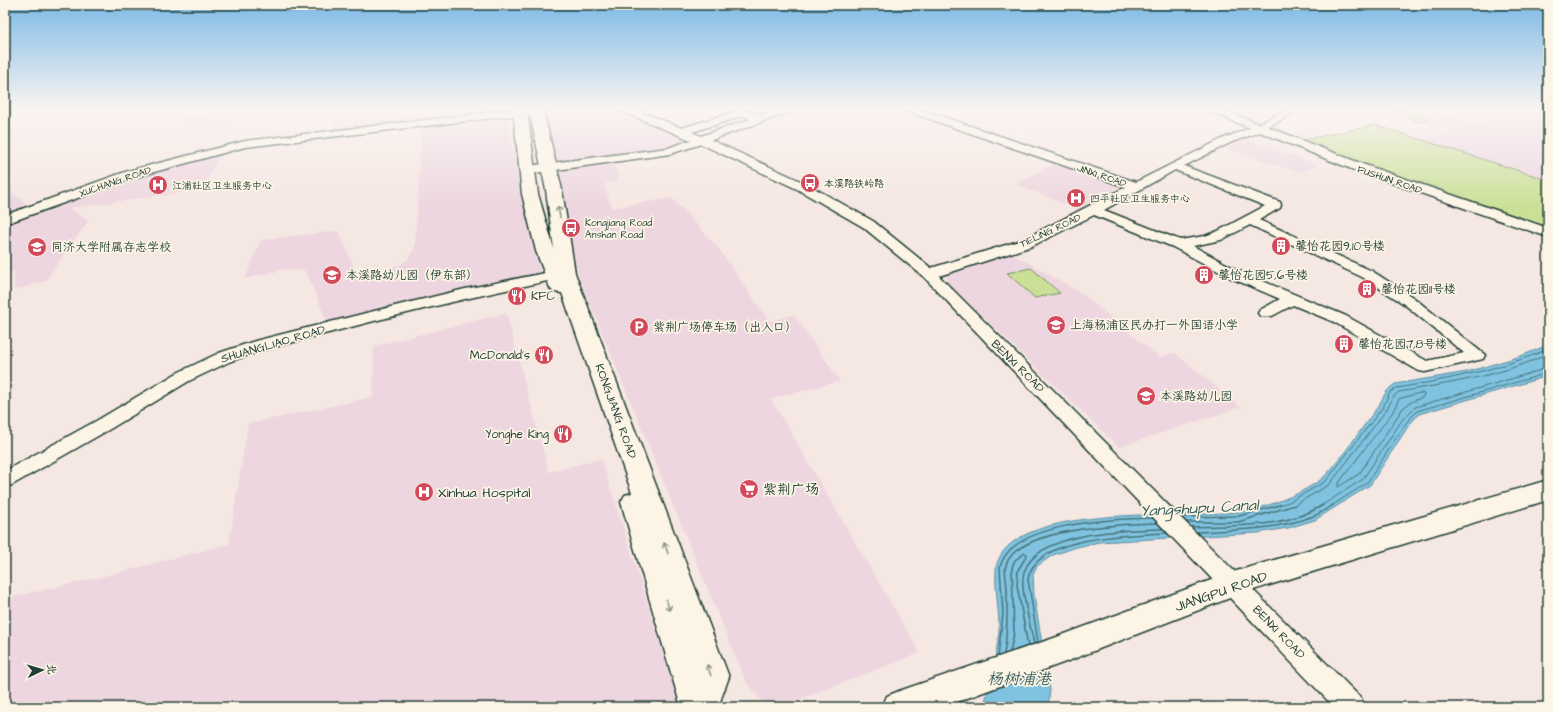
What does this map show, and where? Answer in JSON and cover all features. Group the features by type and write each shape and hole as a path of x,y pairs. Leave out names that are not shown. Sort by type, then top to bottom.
{"main road":[{"name":"KONGJIANG ROAD","path":"531,142 562,228 560,274 712,677 700,707"},
{"name":"KONGJIANG ROAD","path":"539,142 539,168"},
{"name":"JIANGPU ROAD","path":"899,707 1057,651 1233,584 1548,490"}],"street":[{"name":"XUCHANG ROAD","path":"5,220 132,174 188,158 258,142"},
{"path":"539,168 644,156 670,151 695,142"},
{"name":"BENXI ROAD","path":"706,142 801,186 868,224 929,274 1352,707"},
{"name":"JINXI ROAD","path":"1011,142 1134,186"},
{"name":"TIELING ROAD","path":"929,274 1027,243 1094,210 1134,186 1223,142"},
{"name":"FUSHUN ROAD","path":"1295,142 1362,169 1548,233"},
{"path":"1174,166 1274,205 1223,236 1211,240 1178,244"},
{"path":"1094,210 1178,244 1236,275 1340,319 1425,367 1477,355 1409,301 1367,274 1250,220"},
{"name":"SHUANGLIAO ROAD","path":"5,480 183,377 225,357 261,345 370,317 465,294 560,274"},
{"path":"1266,313 1292,298"}],"shaded area":[{"path":"420,142 512,142 541,275 327,322 306,271 285,269 245,279 261,240 339,231 359,280 399,265 407,260 415,248"},
{"path":"550,142 679,142 666,147 645,151 554,163"},
{"path":"1238,142 1253,142 1319,165 1299,172 1225,149"},
{"path":"1427,142 1548,142 1548,180"},
{"path":"223,152 201,190 69,208 88,221 45,281 14,290 14,271 5,273 5,223 128,179"},
{"name":"紫荆广场","path":"614,162 619,181 604,184 612,208 672,198 718,248 769,321 794,315 840,381 771,399 920,653 784,705 764,704 746,682 578,274 557,173 565,168"},
{"name":"四平社区卫生服务中心","path":"1058,162 1123,186 1080,210 1014,184"},
{"path":"5,186 30,207 5,216"},
{"path":"1004,249 1081,293 1159,357 1175,353 1241,407 1119,447 948,283 945,274 951,270"},
{"name":"Xinhua Hospital","path":"506,313 549,472 601,459 681,707 5,707 5,599 113,574 229,544 248,424 373,397 374,346"}],"green space":[{"path":"1309,142 1429,142 1548,180 1548,229 1470,203"},
{"path":"1031,268 1060,293 1035,298 1007,273"}],"water":[{"name":"杨树浦港","path":"1548,345 1548,376 1419,414 1409,425 1370,485 1315,520 1288,528 1257,533 1099,542 1053,555 1037,566 1033,574 1034,596 1050,690 1048,707 984,707 995,659 999,631 996,567 998,561 1012,542 1037,530 1070,522 1106,517 1237,512 1256,509 1276,503 1301,492 1325,476 1352,443 1377,408 1386,392 1395,384 1467,372 1521,356"}],"place":[{"name":"本溪路铁岭路","path":"810,183"},
{"name":"江浦社区卫生服务中心","path":"158,185"},
{"name":"四平社区卫生服务中心","path":"1076,198"},
{"name":"Kongjiang Road Anshan Road","path":"571,228"},
{"name":"馨怡花园9,10号楼","path":"1281,246"},
{"name":"同济大学附属存志学校","path":"37,247"},
{"name":"本溪路幼儿园（伊东部）","path":"332,275"},
{"name":"馨怡花园5,6号楼","path":"1204,275"},
{"name":"馨怡花园11号楼","path":"1367,289"},
{"name":"KFC","path":"517,296"},
{"name":"‌上海杨浦区民办打一外国语小学","path":"1056,325"},
{"name":"紫荆广场停车场（出入口）","path":"639,327"},
{"name":"馨怡花园7,8号楼","path":"1344,344"},
{"name":"McDonald's","path":"544,355"},
{"name":"本溪路幼儿园","path":"1146,396"},
{"name":"Yonghe King","path":"563,434"},
{"name":"紫荆广场","path":"749,489"},
{"name":"Xinhua Hospital","path":"424,492"}],"water label":[{"name":"Yangshupu Canal","path":"1199,507"}]}
